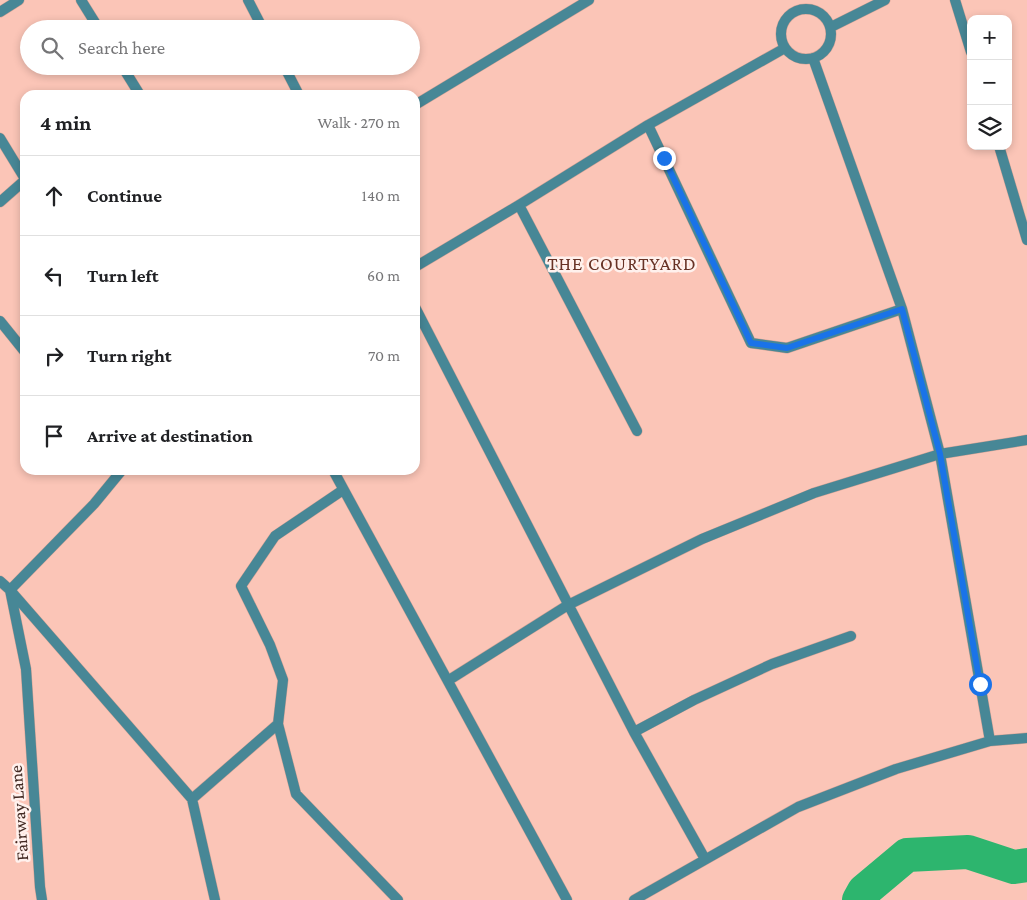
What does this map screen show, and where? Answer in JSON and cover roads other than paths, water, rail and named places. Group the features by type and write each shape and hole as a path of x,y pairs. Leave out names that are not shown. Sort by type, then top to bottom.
{"street":[{"path":"0,12 19,0"},
{"path":"81,0 93,20"},
{"path":"248,0 259,20"},
{"path":"420,102 589,0"},
{"path":"831,27 885,0"},
{"path":"955,0 967,39"},
{"path":"798,4 820,12 827,19 831,27 830,41 827,48 813,58 799,58 791,54 785,48 781,38 781,29 785,18 798,4"},
{"path":"420,264 519,206 648,125 785,48"},
{"path":"813,58 902,309 940,454 990,741"},
{"path":"128,75 137,90"},
{"path":"289,75 296,90"},
{"path":"648,125 751,343 787,348 902,309"},
{"path":"0,138 20,171"},
{"path":"1000,150 1027,240"},
{"path":"0,202 20,184"},
{"path":"519,206 637,431"},
{"path":"420,317 634,732 705,859"},
{"path":"0,321 20,346"},
{"path":"449,680 568,605 702,539 805,497 940,454 1027,440"},
{"path":"10,590 94,504 118,475"},
{"path":"336,475 449,680 567,900"},
{"path":"343,490 275,536 241,586 270,645 283,680 278,724 296,794 398,900"},
{"path":"0,581 10,590 192,799 215,900"},
{"name":"Fairway Lane","path":"10,590 26,669 42,900"},
{"path":"634,732 694,700 772,664 851,636"},
{"path":"192,799 278,724"},
{"path":"634,900 798,807 896,768 990,741 1027,738"}],"waterway":[{"path":"859,900 864,891 907,855 968,852 1014,867 1027,865"}],"district":[{"name":"THE COURTYARD","path":"622,263"}]}
